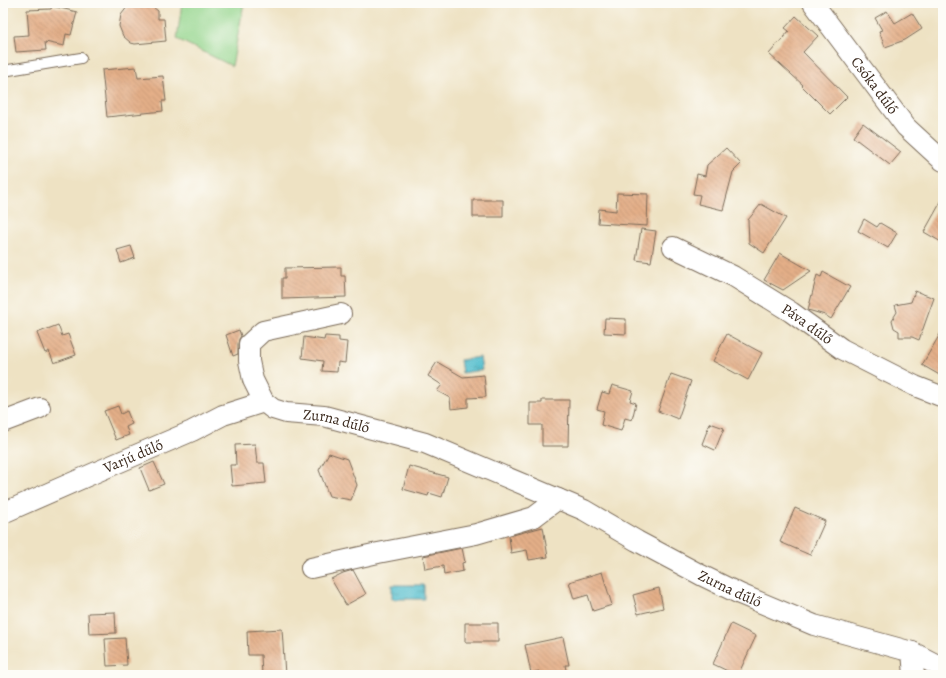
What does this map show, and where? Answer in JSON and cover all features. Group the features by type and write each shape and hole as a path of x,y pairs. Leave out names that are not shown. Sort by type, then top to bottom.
{"street":[{"name":"Csóka dűlő","path":"813,3 906,127 943,161"},
{"name":"Páva dűlő","path":"674,247 733,276 791,312 842,349 915,386 943,397"},
{"path":"264,402 253,380 249,361 249,344 263,331 341,314"},
{"name":"Zurna dűlő","path":"264,402 273,409 286,413 324,416 425,443 584,510 637,541 740,594 814,625 912,652 943,668"},
{"name":"Varjú dűlő","path":"3,513 192,431 223,415 264,402"},
{"path":"3,422 40,408"},
{"path":"311,568 476,534 534,517 558,499"},
{"path":"912,652 914,675"}],"lane":[{"path":"3,71 80,58"}],"green space":[{"path":"182,3 244,3 232,66 177,39"}],"water":[{"path":"480,357 482,370 462,373 460,360"},
{"path":"392,585 424,585 424,599 392,599"}],"building":[{"path":"136,3 149,4 158,11 158,19 164,19 166,41 135,44 131,43 123,36 119,26 121,15 128,6"},
{"path":"52,6 77,12 71,35 66,34 64,46 45,42 46,50 16,52 14,36 29,35 27,10 51,9"},
{"path":"887,11 895,23 912,13 922,29 905,40 885,47 879,31 882,30 875,18"},
{"path":"796,16 818,36 803,52 847,97 830,114 802,86 803,85 769,54 789,31 785,28"},
{"path":"136,67 138,78 163,76 166,101 162,101 163,111 107,117 102,70"},
{"path":"863,123 901,152 890,165 853,137"},
{"path":"726,148 741,164 733,172 723,210 698,204 700,195 693,194 697,174 705,176 707,165"},
{"path":"617,193 648,194 647,226 598,223 599,209 616,211"},
{"path":"943,198 943,243 924,232"},
{"path":"473,200 503,200 503,217 473,217"},
{"path":"761,204 786,218 764,253 749,243 748,220"},
{"path":"864,219 877,227 880,223 897,233 888,248 858,231"},
{"path":"641,229 656,231 651,262 636,260"},
{"path":"131,246 135,258 121,263 117,250"},
{"path":"780,253 811,271 783,290 764,280"},
{"path":"341,267 341,276 345,276 346,297 282,299 282,278 285,278 285,268"},
{"path":"823,272 850,287 831,319 825,315 808,310 817,275 821,277"},
{"path":"915,291 934,298 919,340 912,337 899,337 899,331 894,328 892,320 897,312 895,305 911,302"},
{"path":"605,318 626,319 626,334 604,333"},
{"path":"58,325 62,336 68,334 76,355 54,363 49,351 45,353 37,333"},
{"path":"943,329 943,377 922,365"},
{"path":"239,330 241,336 238,344 238,354 233,356 226,335"},
{"path":"727,334 762,353 748,380 713,361"},
{"path":"325,336 339,337 339,341 347,342 345,363 338,362 337,372 322,371 323,361 302,358 304,337 324,340"},
{"path":"437,362 463,377 484,375 486,397 468,398 468,407 451,409 450,398 437,391 442,385 428,376"},
{"path":"671,374 691,381 678,419 658,411"},
{"path":"612,385 633,391 630,401 636,403 632,420 625,418 621,431 601,425 604,411 597,409 602,392 609,394"},
{"path":"542,400 569,400 568,446 542,446 542,425 530,425 530,403 542,403"},
{"path":"118,406 121,414 127,411 132,424 126,427 129,435 116,440 104,411"},
{"path":"710,423 724,428 715,450 702,444"},
{"path":"255,444 257,463 264,463 266,483 232,486 230,465 236,465 235,445"},
{"path":"329,453 347,459 357,485 351,500 329,496 319,470"},
{"path":"154,462 164,484 149,490 140,468"},
{"path":"409,466 448,477 442,497 429,493 428,496 403,489"},
{"path":"795,508 825,521 810,555 780,542"},
{"path":"543,527 548,557 529,560 527,550 511,553 509,536"},
{"path":"462,548 465,562 462,563 463,571 444,575 443,566 425,569 423,556"},
{"path":"353,570 366,594 346,605 331,579"},
{"path":"602,572 612,605 593,611 588,595 574,599 569,582"},
{"path":"659,588 663,608 638,614 633,595"},
{"path":"115,612 116,633 89,634 88,613"},
{"path":"465,623 498,623 498,642 465,642"},
{"path":"731,624 756,636 738,675 713,664"},
{"path":"282,629 285,675 262,675 261,655 248,655 247,631"},
{"path":"563,637 569,665 565,665 567,675 540,675 539,671 531,673 525,645"},
{"path":"125,638 127,665 107,666 105,639"}]}
